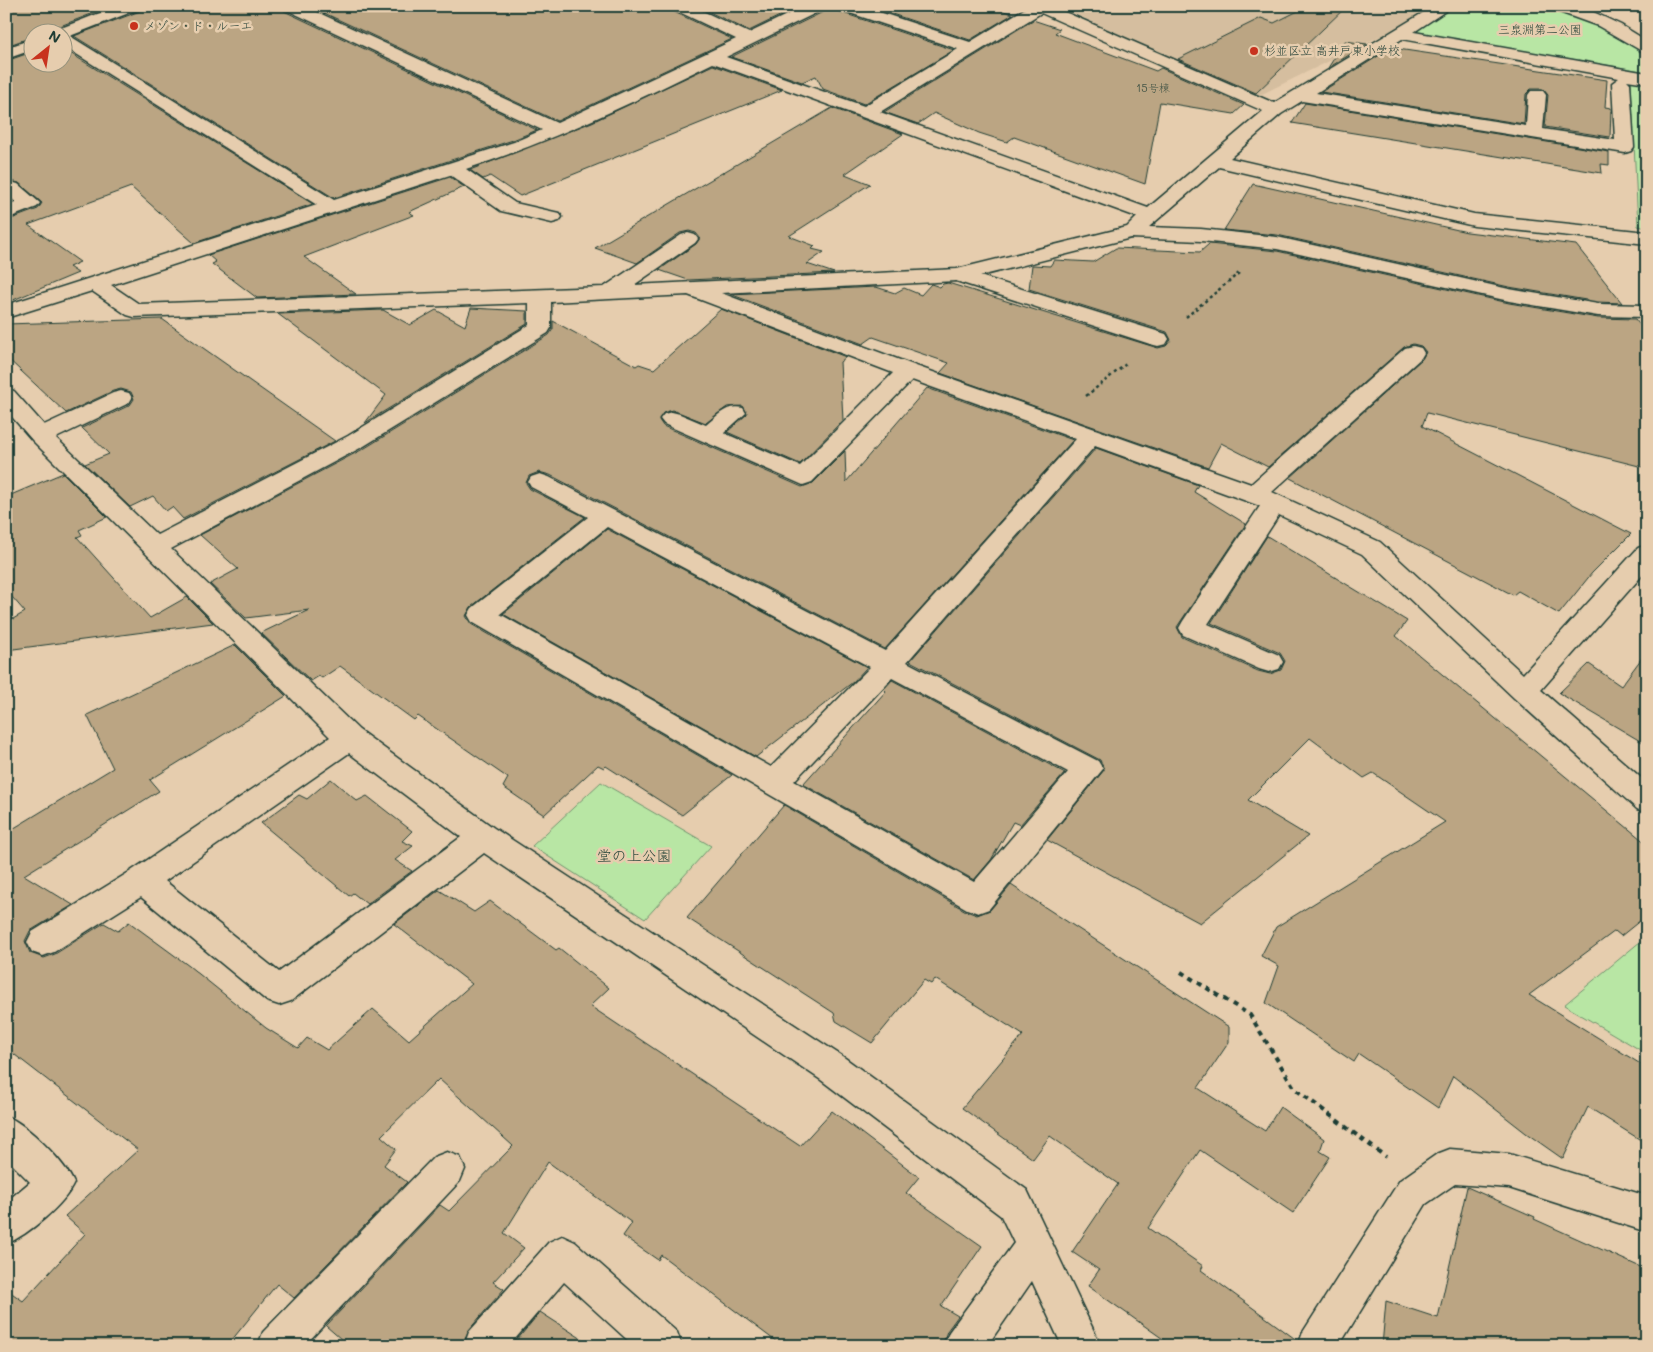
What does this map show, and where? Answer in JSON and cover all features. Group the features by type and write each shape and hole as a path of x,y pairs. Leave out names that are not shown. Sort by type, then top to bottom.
{"street":[{"path":"72,29 133,6"},
{"path":"291,6 558,130"},
{"path":"679,6 748,39"},
{"path":"844,6 971,48"},
{"path":"1557,6 1578,11 1622,31 1647,49"},
{"path":"865,112 1039,7 1275,110"},
{"path":"6,312 520,146 618,103 809,8"},
{"path":"1131,232 1275,110 1442,8"},
{"path":"1399,34 1647,78"},
{"path":"72,44 331,206"},
{"path":"6,54 22,48"},
{"path":"711,56 1149,215"},
{"path":"1298,96 1625,147 1622,83"},
{"path":"1534,132 1537,95"},
{"path":"1214,160 1474,220 1647,238"},
{"path":"452,168 508,207 552,217"},
{"path":"6,212 30,203 11,188"},
{"path":"95,283 134,312 540,296 957,274 1131,232 1201,235 1277,243 1509,296 1598,310 1647,311"},
{"path":"610,292 688,239"},
{"path":"957,274 1158,339"},
{"path":"686,287 908,371 1265,499 1371,548 1524,691 1647,801"},
{"path":"154,547 356,441 540,328 540,296"},
{"path":"1268,662 1192,628 1265,499 1413,353"},
{"path":"672,419 803,477 908,371"},
{"path":"6,396 41,436 349,738 483,837 833,1069 1014,1202 1082,1346"},
{"path":"41,436 121,398"},
{"path":"708,435 735,413"},
{"path":"774,783 889,664 1092,436"},
{"path":"540,482 889,664 1088,769 978,900 481,615 605,516"},
{"path":"1524,691 1647,554"},
{"path":"43,942 142,880 349,738"},
{"path":"142,880 279,991 483,837"},
{"path":"6,1133 56,1182 6,1226"},
{"path":"1317,1346 1413,1192 1450,1166 1509,1171 1647,1214"},
{"path":"277,1346 447,1169"},
{"path":"963,1346 1034,1246"},
{"path":"483,1346 562,1255 663,1346"}],"path":[{"path":"1181,972 1250,1015 1295,1089 1424,1186"}],"shaded area":[{"name":"杉並区立 高井戸東小学校","path":"1057,6 1442,6 1258,96"}],"green space":[{"name":"三泉淵第二公園","path":"1459,6 1540,6 1574,13 1616,32 1647,58 1647,72 1414,32 1448,10"},
{"path":"1631,81 1647,83 1647,228 1638,226"},
{"name":"堂の上公園","path":"601,782 711,846 645,919 532,846"},
{"path":"1647,936 1647,1054 1564,1005"}],"building":[{"path":"6,6 112,6 71,22 22,22 22,40 6,46"},
{"path":"143,6 281,6 284,11 537,130 513,140 334,198 74,36 140,11"},
{"path":"309,6 669,6 672,11 732,39 557,121"},
{"path":"697,6 800,6 749,31"},
{"path":"828,6 834,6 837,11 954,50 864,104 823,89 816,76 802,82 731,57 825,11"},
{"path":"868,6 989,6 1013,14 970,40"},
{"path":"1308,6 1347,6 1256,93 1178,59 1261,18 1274,23"},
{"path":"1033,20 1060,29 1055,33 1156,71 1161,68 1244,105 1234,114 1160,102 1145,184 1014,137 1007,142 979,133 934,113 918,124 884,112"},
{"path":"1345,41 1367,44 1328,68"},
{"path":"1391,48 1607,80 1605,107 1611,108 1610,137 1545,127 1548,95 1543,89 1531,89 1526,94 1524,124 1321,92"},
{"path":"72,54 313,204 194,243 131,187 28,225 80,262 69,267 78,273 6,303 6,221 38,209 42,203 19,183 6,181 6,61 22,55 22,72 72,72"},
{"path":"713,65 782,90 520,196 490,176 483,179 470,170 592,122"},
{"path":"1305,103 1609,152 1609,165 1601,164 1602,173 1292,123"},
{"path":"832,108 903,134 845,174 870,184 789,236 815,246 812,249 824,252 807,264 834,273 688,280 659,270 696,244 700,238 696,233 689,231 680,233 637,263 595,248"},
{"path":"450,177 464,187 409,212 414,215 304,257 356,294 257,298 212,264 216,262 208,255"},
{"path":"1253,184 1467,232 1576,245 1622,303 1598,302 1509,287 1277,235 1224,230"},
{"path":"1209,244 1277,251 1509,303 1598,318 1635,319 1647,334 1647,468 1427,413 1422,426 1631,534 1592,573 1559,614 1518,591 1513,595 1290,478 1422,359 1426,352 1421,346 1413,344 1404,347 1268,467 1221,443 1208,467 940,373 949,363 873,337 863,344 730,294 876,287 895,293 904,288 921,295 931,284 940,287 948,283 1158,348 1166,346 1171,340 1167,332 1029,289 1032,265 1050,266 1054,260 1093,262 1116,248 1200,252"},
{"path":"471,308 527,311 527,324 365,423 386,395 278,314 383,310 410,325 436,310 465,326"},
{"path":"721,309 846,357 840,362 843,420 800,464 727,432 747,414 743,406 727,407 706,423 672,410 663,413 659,420 663,426 802,487 813,483 845,451 846,482 927,388 1073,440 885,649 550,475 539,472 529,476 526,483 530,489 585,517 471,607 466,616 471,624 732,775 682,815 606,766 604,768 598,765 544,815 503,787 508,778 418,716 414,720 340,666 322,678 319,676 311,681 261,633 309,610 246,618 210,584 238,569 200,535 365,448 549,335 553,329 553,321 636,366 639,364 654,369"},
{"path":"162,319 335,441 183,519 172,507 166,511 153,496 130,507 85,464 109,454 82,428 130,405 134,399 131,392 121,389 113,391 66,413 6,357 6,324"},
{"path":"1096,448 1198,485 1194,492 1246,524 1177,627 1182,637 1258,671 1270,674 1281,670 1285,661 1280,653 1211,623 1267,536 1407,621 1396,636 1647,844 1647,915 1621,936 1615,931 1529,995 1647,1068 1647,1144 1588,1107 1563,1159 1526,1133 1453,1076 1438,1108 1359,1054 1354,1062 1266,1003 1279,966 1261,956 1276,927 1445,822 1373,773 1364,778 1310,738 1248,800 1308,836 1200,923 1047,840 1104,770 1100,760 910,661"},
{"path":"63,473 107,517 79,530 82,535 77,537 150,618 187,597 213,623 6,650 6,623 25,612 6,590 6,497"},
{"path":"607,529 867,667 853,682 756,757 503,614"},
{"path":"235,645 286,696 150,780 159,791 24,875 73,905 30,931 25,941 30,953 44,958 55,954 104,923 118,931 129,922 189,966 266,1028 298,1048 307,1038 327,1050 373,1009 409,1040 472,984 394,924 439,890 474,912 490,901 556,950 559,948 609,988 590,1006 800,1146 832,1111 919,1177 906,1193 982,1246 941,1306 958,1316 947,1331 942,1346 782,1346 661,1255 658,1260 623,1236 632,1223 548,1162 504,1233 524,1248 493,1282 504,1289 468,1331 462,1346 349,1346 326,1326 440,1205 449,1211 513,1146 439,1079 381,1136 396,1149 384,1165 407,1182 294,1298 277,1284 227,1346 6,1346 6,1289 23,1301 85,1234 65,1216 138,1150 6,1048 6,833 113,768 87,715"},
{"path":"1647,651 1647,745 1559,693 1589,664 1621,686"},
{"path":"892,680 1065,773 1020,825 1013,822 991,860 974,880 803,784 886,691 884,689"},
{"path":"331,779 357,801 367,796 412,831 402,841 413,846 395,860 412,871 367,904 353,893 349,896 261,823 299,795 307,799"},
{"path":"784,805 966,911 977,915 990,910 1011,885 1229,1027 1229,1042 1198,1088 1265,1131 1280,1107 1324,1139 1320,1151 1330,1157 1293,1213 1200,1150 1148,1228 1203,1266 1201,1270 1298,1341 1296,1346 1173,1346 1088,1286 1099,1270 1072,1252 1118,1184 1050,1136 1033,1159 962,1108 1023,1035 935,979 931,984 924,980 872,1043 836,1021 834,1013 687,918"},
{"path":"1467,1187 1647,1270 1647,1346 1382,1346 1386,1301 1438,1318"},
{"path":"540,1312 593,1346 512,1346"}],"place":[{"name":"メゾン・ド・ルーエ","path":"134,26"},
{"name":"杉並区立 高井戸東小学校","path":"1254,51"}]}
